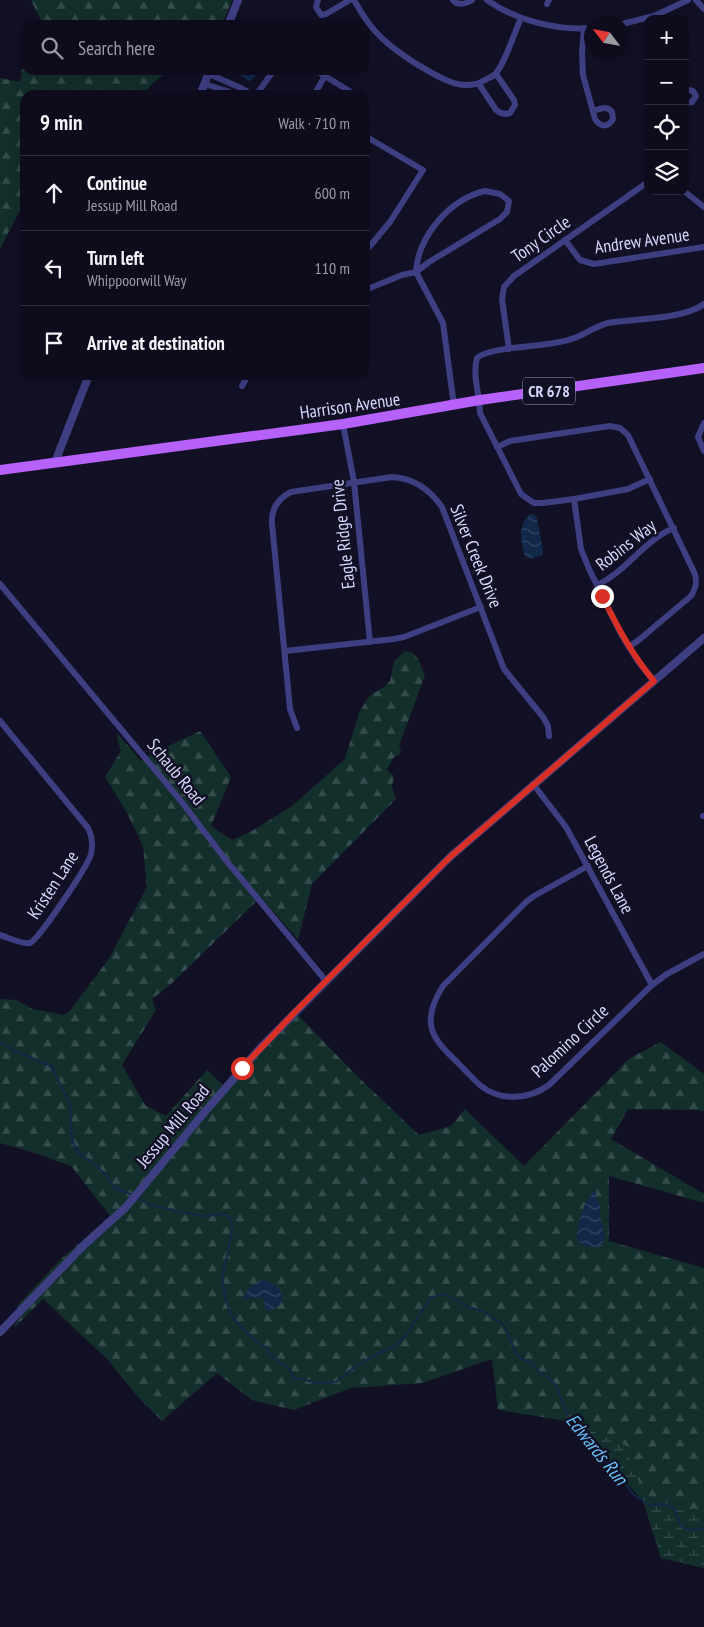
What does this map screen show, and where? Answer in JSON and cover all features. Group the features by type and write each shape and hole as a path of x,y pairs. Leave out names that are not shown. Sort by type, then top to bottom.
{"main road":[{"name":"Harrison Avenue","path":"0,470 343,424 480,400 704,368"}],"street":[{"path":"230,20 238,0"},
{"path":"318,0 316,7 322,15 350,0"},
{"path":"354,0 367,20"},
{"path":"453,0 462,4 472,0"},
{"path":"487,0 521,18 561,27 584,28 583,75 593,111"},
{"path":"658,15 688,0"},
{"path":"696,0 704,9"},
{"path":"370,24 385,41 402,55 450,82 462,85 478,84 496,74 521,18"},
{"path":"629,22 644,19"},
{"path":"478,84 496,110 500,113 510,113 515,105 514,100 496,74"},
{"path":"202,90 208,75"},
{"path":"215,75 245,90"},
{"path":"258,90 270,75"},
{"path":"317,90 325,76 348,90"},
{"path":"204,84 224,90"},
{"path":"689,90 693,91 696,96 692,102 689,102"},
{"path":"370,139 423,170 390,222 370,246"},
{"name":"Tony Circle","path":"509,349 502,298 504,287 514,276 644,185"},
{"path":"370,288 402,275 416,272 429,262 500,219 507,212 509,201 500,194 485,191 458,204 433,226 417,260 416,272 443,323 454,406"},
{"path":"689,195 704,207"},
{"name":"Andrew Avenue","path":"565,240 580,260 594,264 704,247"},
{"path":"650,479 628,489 574,500 540,504 525,498 518,488 480,413 480,400 475,372 477,358 480,355 509,349 566,340 606,324 681,313 696,309 704,304"},
{"path":"55,462 87,380"},
{"path":"242,386 245,380"},
{"path":"704,422 698,437 704,451"},
{"name":"Eagle Ridge Drive","path":"343,424 354,482 370,642"},
{"path":"497,447 510,441 610,426 617,426 628,435 696,575 695,588 688,599 628,647"},
{"name":"Silver Creek Drive","path":"297,728 290,709 271,516 274,507 283,496 290,492 400,477 422,486 436,499 442,508 504,668 543,717 548,726 550,736"},
{"path":"574,500 581,548 589,569 628,647 654,681"},
{"name":"Robins Way","path":"597,585 607,580 657,537 674,528"},
{"name":"Schaub Road","path":"0,584 181,801 224,859 326,981"},
{"path":"285,650 404,637 480,607"},
{"name":"Jessup Mill Road","path":"0,1332 84,1245 126,1207 242,1068 450,857 704,639"},
{"name":"Kristen Lane","path":"0,721 88,828 92,840 88,862 32,942 24,943 0,935"},
{"name":"Legends Lane","path":"533,784 566,827 652,985"},
{"name":"Palomino Circle","path":"588,866 526,902 436,996 431,1025 435,1035 444,1049 482,1087 502,1096 514,1097 540,1091 549,1085 652,985 667,974 704,954"}],"green space":[{"path":"31,0 232,0 224,20 41,20"},
{"path":"21,75 163,75 147,90 20,90 20,212 0,249 0,78 20,82"},
{"path":"405,651 413,653 418,659 425,675 399,746 401,750 399,755 393,758 387,770 394,776 392,787 396,799 312,884 298,940 261,897 170,985 152,999 156,1010 122,1065 145,1105 166,1116 207,1070 225,1087 295,1012 355,1074 419,1135 451,1126 465,1109 524,1166 630,1058 661,1042 704,1074 704,1111 628,1109 611,1139 704,1194 704,1203 609,1176 609,1241 704,1268 704,1511 696,1516 643,1495 626,1446 572,1422 498,1410 492,1359 422,1383 351,1388 294,1410 252,1400 217,1373 162,1421 137,1396 108,1360 43,1299 15,1327 14,1325 22,1316 17,1306 60,1260 110,1216 71,1166 0,1143 0,999 16,1000 33,1009 63,1015 69,1012 108,960 147,887 143,846 126,811 105,777 121,751 117,738 118,734 141,761 200,731 231,777 211,826 232,840 252,831 292,806 345,759 359,713 372,694 390,681 394,661"},
{"path":"572,1422 626,1446 643,1495 696,1516 704,1511 704,1568 661,1558 643,1501"}],"water":[{"path":"240,75 256,75 250,81"},
{"path":"531,514 536,516 537,519 543,551 542,555 530,559 525,556 521,533 524,522"},
{"path":"596,1190 604,1239 600,1246 590,1247 577,1241 577,1235 584,1206 591,1194"},
{"path":"263,1280 275,1285 279,1289 282,1299 276,1308 269,1311 266,1309 263,1298 243,1299 251,1287"}],"waterway":[{"name":"Edwards Run","path":"0,1042 13,1050 51,1066 70,1105 72,1140 77,1151 103,1172 114,1187 132,1195"},
{"name":"Edwards Run","path":"136,1198 179,1212 204,1216 223,1214 230,1217 232,1232 222,1279 226,1301 231,1314 254,1340 266,1347 270,1355 291,1370 293,1378 317,1383 336,1382 356,1366 395,1346 404,1338 430,1298 447,1295 466,1306 484,1312 502,1324 508,1333 516,1354 532,1363 539,1372 550,1379 557,1387 568,1417 607,1464 617,1472 634,1495 650,1505 665,1504 672,1507 683,1528 691,1530 704,1528"}],"route":[{"path":"242,1068 260,1047 450,857 654,681 620,634 602,596"}]}
